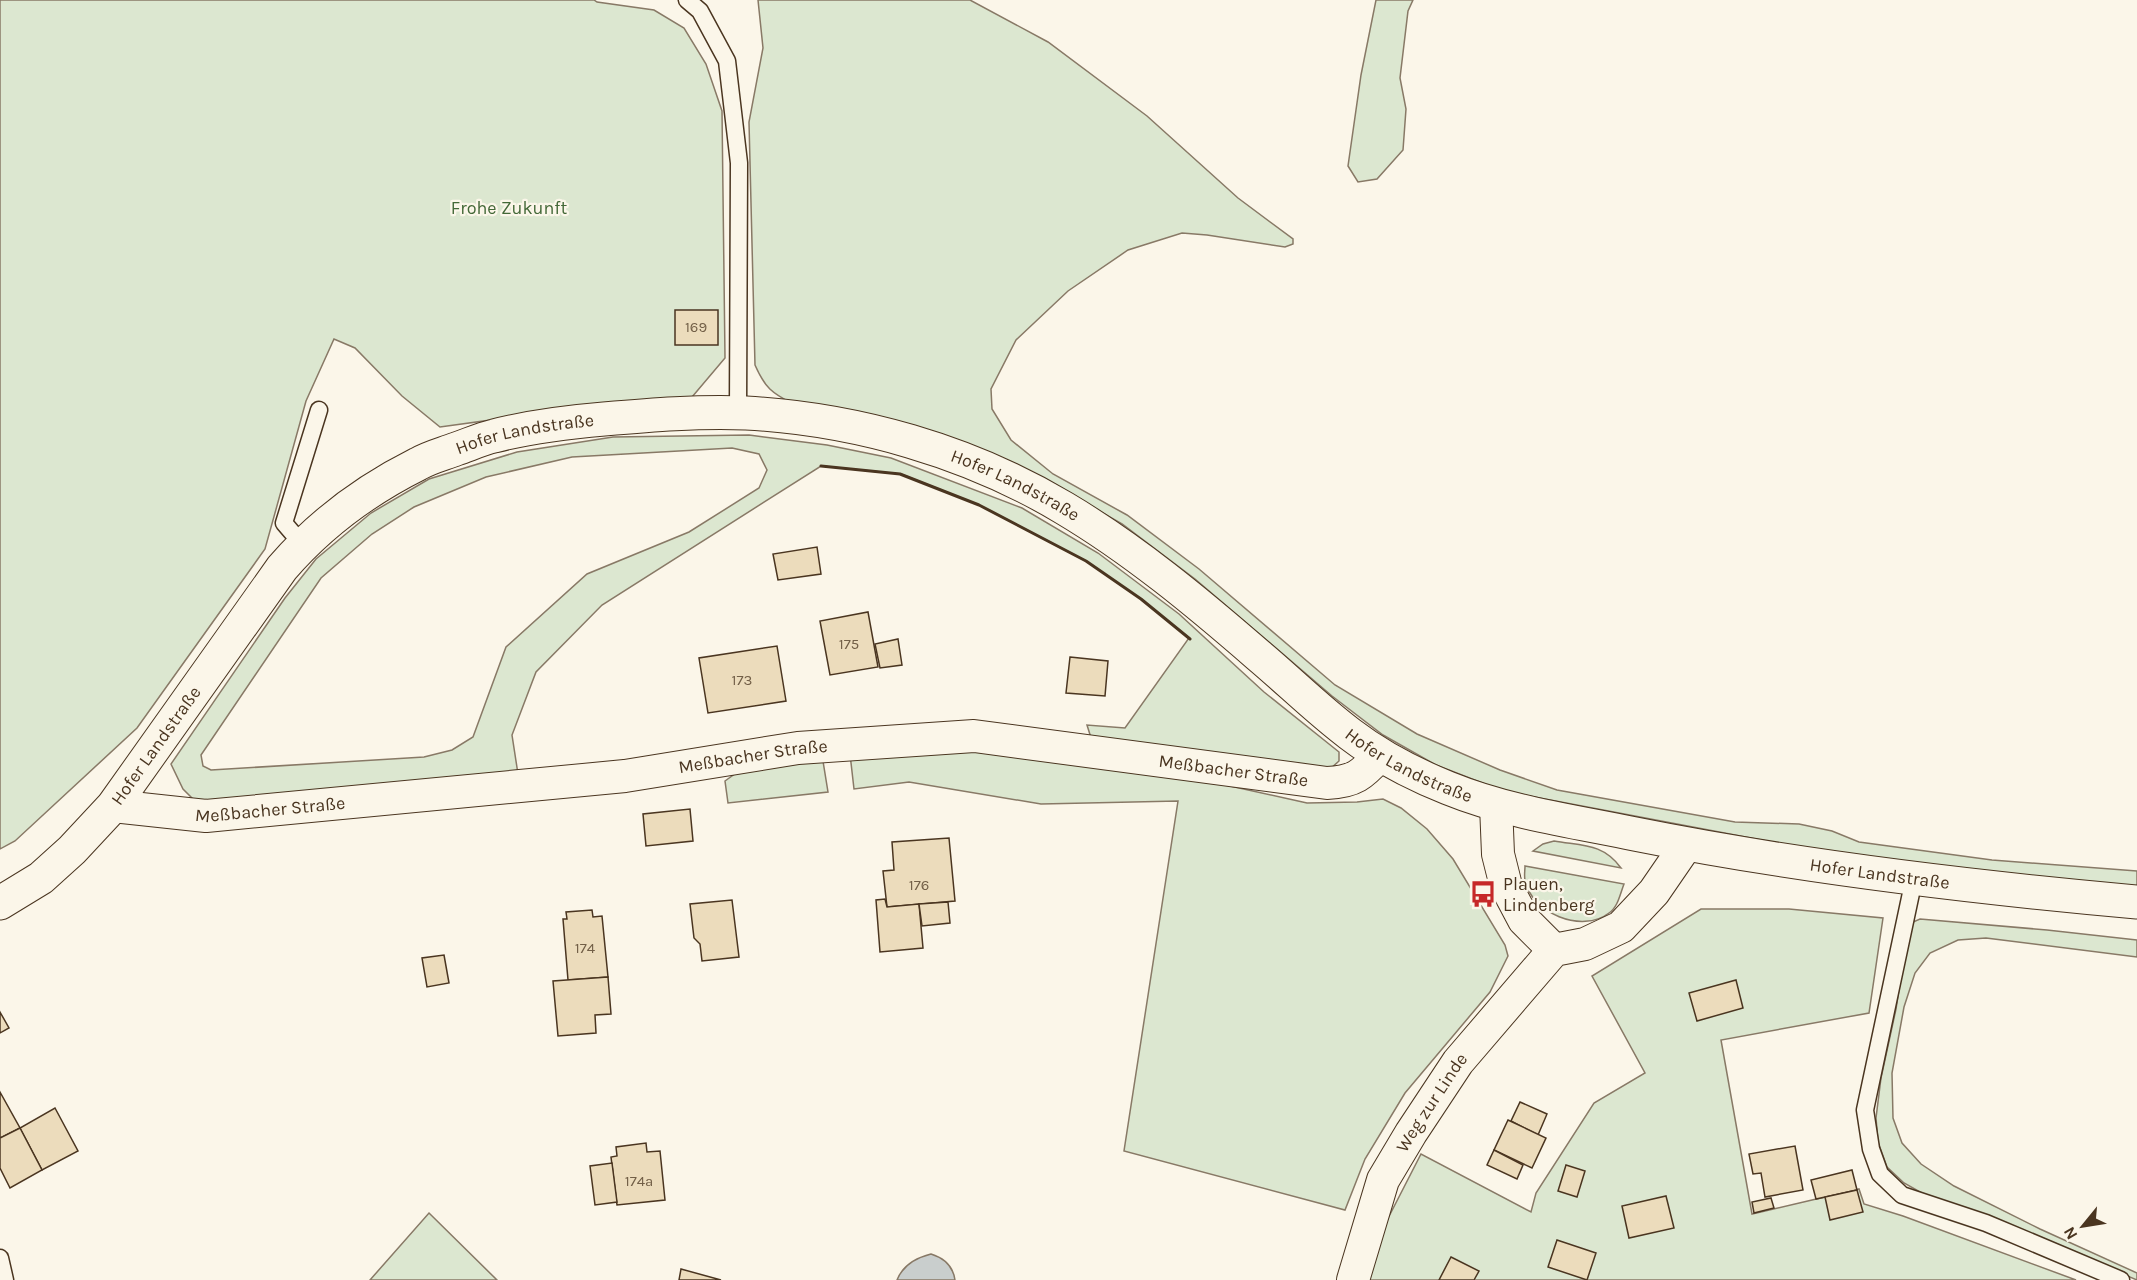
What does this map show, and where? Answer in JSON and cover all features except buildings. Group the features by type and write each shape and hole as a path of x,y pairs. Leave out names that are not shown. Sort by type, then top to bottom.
{"main road":[{"name":"Hofer Landstraße","path":"0,903 41,878 72,850 113,806 275,577 302,544 376,487 422,461 494,436 576,422 669,414 738,413 820,421 911,441 987,468 1064,507 1144,561 1349,733 1380,755 1421,777 1496,805 1687,844 1914,879 1996,890 2137,902"}],"street":[{"name":"Meßbacher Straße","path":"113,806 206,816 625,776 798,748 974,736 1327,783 1355,779 1367,770 1380,755"},
{"path":"1496,805 1498,854 1506,886 1524,920 1554,950 1585,944 1621,927 1654,892 1687,844"},
{"name":"Weg zur Linde","path":"1353,1280 1383,1180 1411,1133 1458,1062 1554,950"}],"lane":[{"path":"687,0 700,11 728,60 739,163 738,413"},
{"path":"302,544 284,524 319,410"},
{"path":"1914,879 1865,1110 1871,1149 1881,1174 1902,1195 1986,1223 2121,1280"},
{"path":"0,1258 5,1280"}],"green space":[{"name":"Frohe Zukunft","path":"0,0 594,0 654,10 684,28 706,64 722,111 725,358 692,397 571,409 440,427 402,396 355,348 334,339 306,401 265,549 137,728 15,841 0,849"},
{"path":"758,0 970,0 1048,42 1147,116 1238,198 1293,239 1293,244 1285,247 1182,233 1128,250 1068,291 1016,340 991,389 992,409 1011,440 1053,474 1127,515 1199,569 1335,685 1417,734 1500,770 1557,790 1735,822 1799,824 1832,831 1859,842 1992,860 2137,871 2137,887 1916,864 1793,846 1503,791 1436,765 1383,735 1332,696 1195,579 1122,524 1040,477 793,404 780,396 766,385 755,365 749,122 763,48"},
{"path":"1376,0 1413,0 1408,11 1400,78 1406,109 1403,150 1377,179 1358,182 1348,166 1361,75"},
{"path":"749,435 827,445 891,458 1022,508 1098,553 1179,614 1264,692 1339,752 1339,761 1329,770 1092,741 1087,725 1125,728 1189,638 1141,599 1086,561 979,505 901,474 821,466 602,605 536,672 512,735 518,774 196,802 183,789 171,764 285,598 316,559 371,513 429,479 517,452 613,437","holes":["732,448 759,454 767,470 759,488 689,532 587,574 506,647 473,737 452,750 424,757 211,770 203,766 201,755 321,578 372,534 414,507 486,477 572,457"]},
{"path":"971,744 1221,784 1307,803 1383,799 1401,808 1427,829 1453,859 1505,945 1508,956 1490,992 1405,1093 1365,1159 1345,1210 1124,1151 1178,801 1041,804 909,782 854,789 850,754"},
{"path":"822,755 828,792 728,803 725,781 739,771"},
{"path":"1554,841 1599,850 1607,854 1621,868 1533,851 1543,844"},
{"path":"1525,866 1624,884 1617,904 1609,913 1598,919 1572,920 1559,917 1537,902 1529,892 1525,880"},
{"path":"1701,909 1789,909 1883,918 1869,1013 1721,1040 1752,1214 1859,1189 1864,1204 1903,1216 2076,1280 1366,1280 1382,1230 1421,1154 1531,1212 1536,1193 1594,1103 1645,1073 1592,976"},
{"path":"1920,919 2137,940 2137,957 1986,938 1958,940 1930,953 1915,973 1904,1007 1892,1073 1893,1118 1902,1143 1921,1164 1954,1186 2040,1229 2137,1273 2137,1280 2041,1239 1943,1205 1904,1183 1887,1167 1878,1142 1876,1118 1881,1078 1896,1009 1908,930 1913,922"},
{"path":"429,1213 497,1280 370,1280"}],"shaded area":[{"path":"931,1254 947,1263 955,1280 897,1280 910,1263"}],"wall":[{"path":"821,466 900,474 979,505 1086,561 1141,599 1190,639"}],"place":[{"name":"Plauen, Lindenberg","path":"1483,894"}]}
